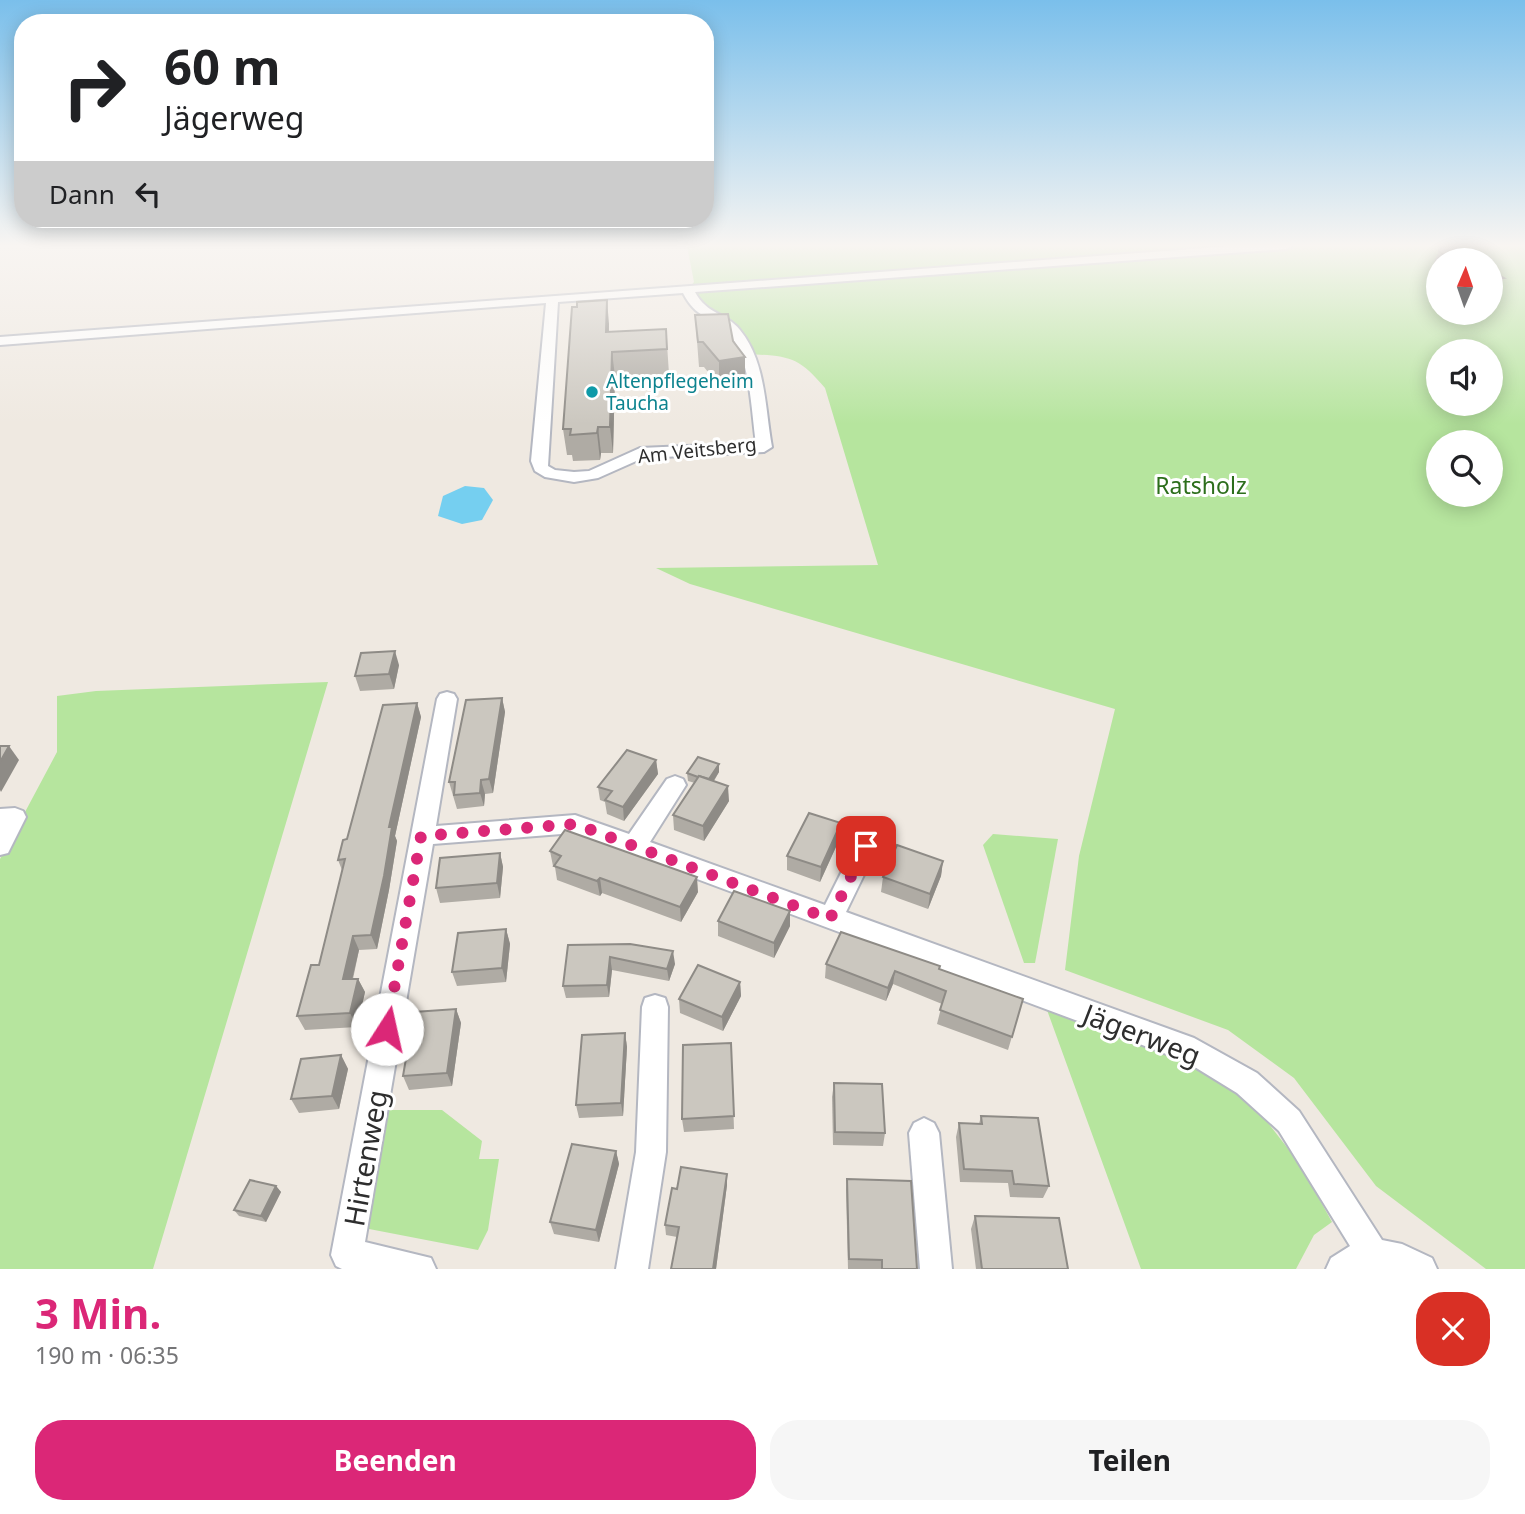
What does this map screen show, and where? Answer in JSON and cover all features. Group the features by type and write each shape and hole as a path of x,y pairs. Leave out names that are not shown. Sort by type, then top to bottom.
{"street":[{"path":"0,341 474,305"},
{"name":"Am Veitsberg","path":"552,305 539,461 541,468 551,474 574,477 592,475 640,453 764,447 747,354 734,330 694,305"},
{"name":"Hirtenweg","path":"420,1269 347,1255 447,699"},
{"path":"634,846 675,785"},
{"path":"0,818 15,817 0,846"},
{"name":"Jägerweg","path":"421,836 575,824 1194,1051 1247,1083 1289,1121 1374,1256"},
{"path":"830,919 866,846"},
{"path":"632,1269 651,1152 655,1007"},
{"path":"924,1133 936,1269"},
{"path":"1342,1269 1359,1258 1374,1256 1393,1257 1421,1269"}],"green space":[{"name":"Ratsholz","path":"702,305 1426,305 1426,326 1503,326 1503,305 1525,305 1525,1269 1486,1269 1376,1186 1294,1078 1228,1030 1065,970 1079,856 1115,709 690,584 656,568 878,565 825,388 800,364 773,356 747,354"},
{"path":"328,682 153,1269 0,1269 0,859 57,752 57,696 96,691"},
{"path":"993,834 1058,839 1035,963 1024,963 983,845"},
{"path":"1047,1010 1197,1066 1251,1101 1300,1164 1332,1222 1314,1235 1296,1269 1141,1269"},
{"path":"383,1110 442,1110 482,1141 479,1159 499,1159 488,1230 478,1250 364,1228"}],"water":[{"path":"465,486 484,488 493,500 482,520 462,524 438,516 443,496"}],"building":[{"path":"607,305 606,332 666,329 667,349 612,352 610,427 598,427 597,433 570,435 571,429 563,429 572,307"},
{"path":"728,314 733,341 745,357 719,361 703,342 698,342 695,315"},
{"path":"395,651 389,674 355,676 361,653"},
{"path":"502,698 489,779 481,780 480,793 454,795 455,782 449,782 466,700"},
{"path":"417,703 389,827 392,827 384,876 371,935 353,936 343,979 358,979 350,1013 297,1016 311,965 319,965 345,859 338,860 343,840 347,839 383,705"},
{"path":"0,746 9,746 0,762"},
{"path":"627,750 656,760 623,807 605,800 612,791 598,787"},
{"path":"698,757 719,764 709,779 687,773"},
{"path":"699,776 728,786 703,826 673,815"},
{"path":"809,813 841,823 821,867 787,856"},
{"path":"565,830 697,877 680,907 600,878 597,881 554,866 561,856 550,851"},
{"path":"897,845 943,861 930,894 883,877"},
{"path":"500,853 497,883 436,888 440,858"},
{"path":"734,891 790,911 774,943 718,921"},
{"path":"506,929 502,968 452,972 458,933"},
{"path":"841,932 940,966 939,969 1023,999 1012,1037 940,1010 946,991 895,971 888,988 826,964"},
{"path":"630,944 673,951 667,969 610,957 607,985 563,986 568,945"},
{"path":"698,965 740,982 722,1017 679,999"},
{"path":"456,1009 447,1073 403,1076 414,1012"},
{"path":"625,1033 621,1103 576,1105 582,1035"},
{"path":"731,1043 734,1116 682,1119 683,1045"},
{"path":"341,1055 332,1096 291,1099 301,1059"},
{"path":"834,1083 882,1084 885,1133 835,1132"},
{"path":"981,1116 1038,1118 1049,1186 1014,1184 1012,1171 964,1169 959,1123 982,1124"},
{"path":"572,1144 616,1151 596,1230 550,1222"},
{"path":"681,1167 727,1174 713,1269 671,1269 679,1227 665,1225 672,1188 677,1189"},
{"path":"847,1179 911,1181 917,1269 882,1269 882,1260 849,1259"},
{"path":"250,1180 276,1186 261,1216 234,1210"},
{"path":"975,1216 1059,1218 1068,1269 982,1269"}],"place":[{"name":"Altenpflegeheim Taucha","path":"592,392"}],"route":[{"path":"387,1029 421,836 575,824 830,919 866,846"}]}
